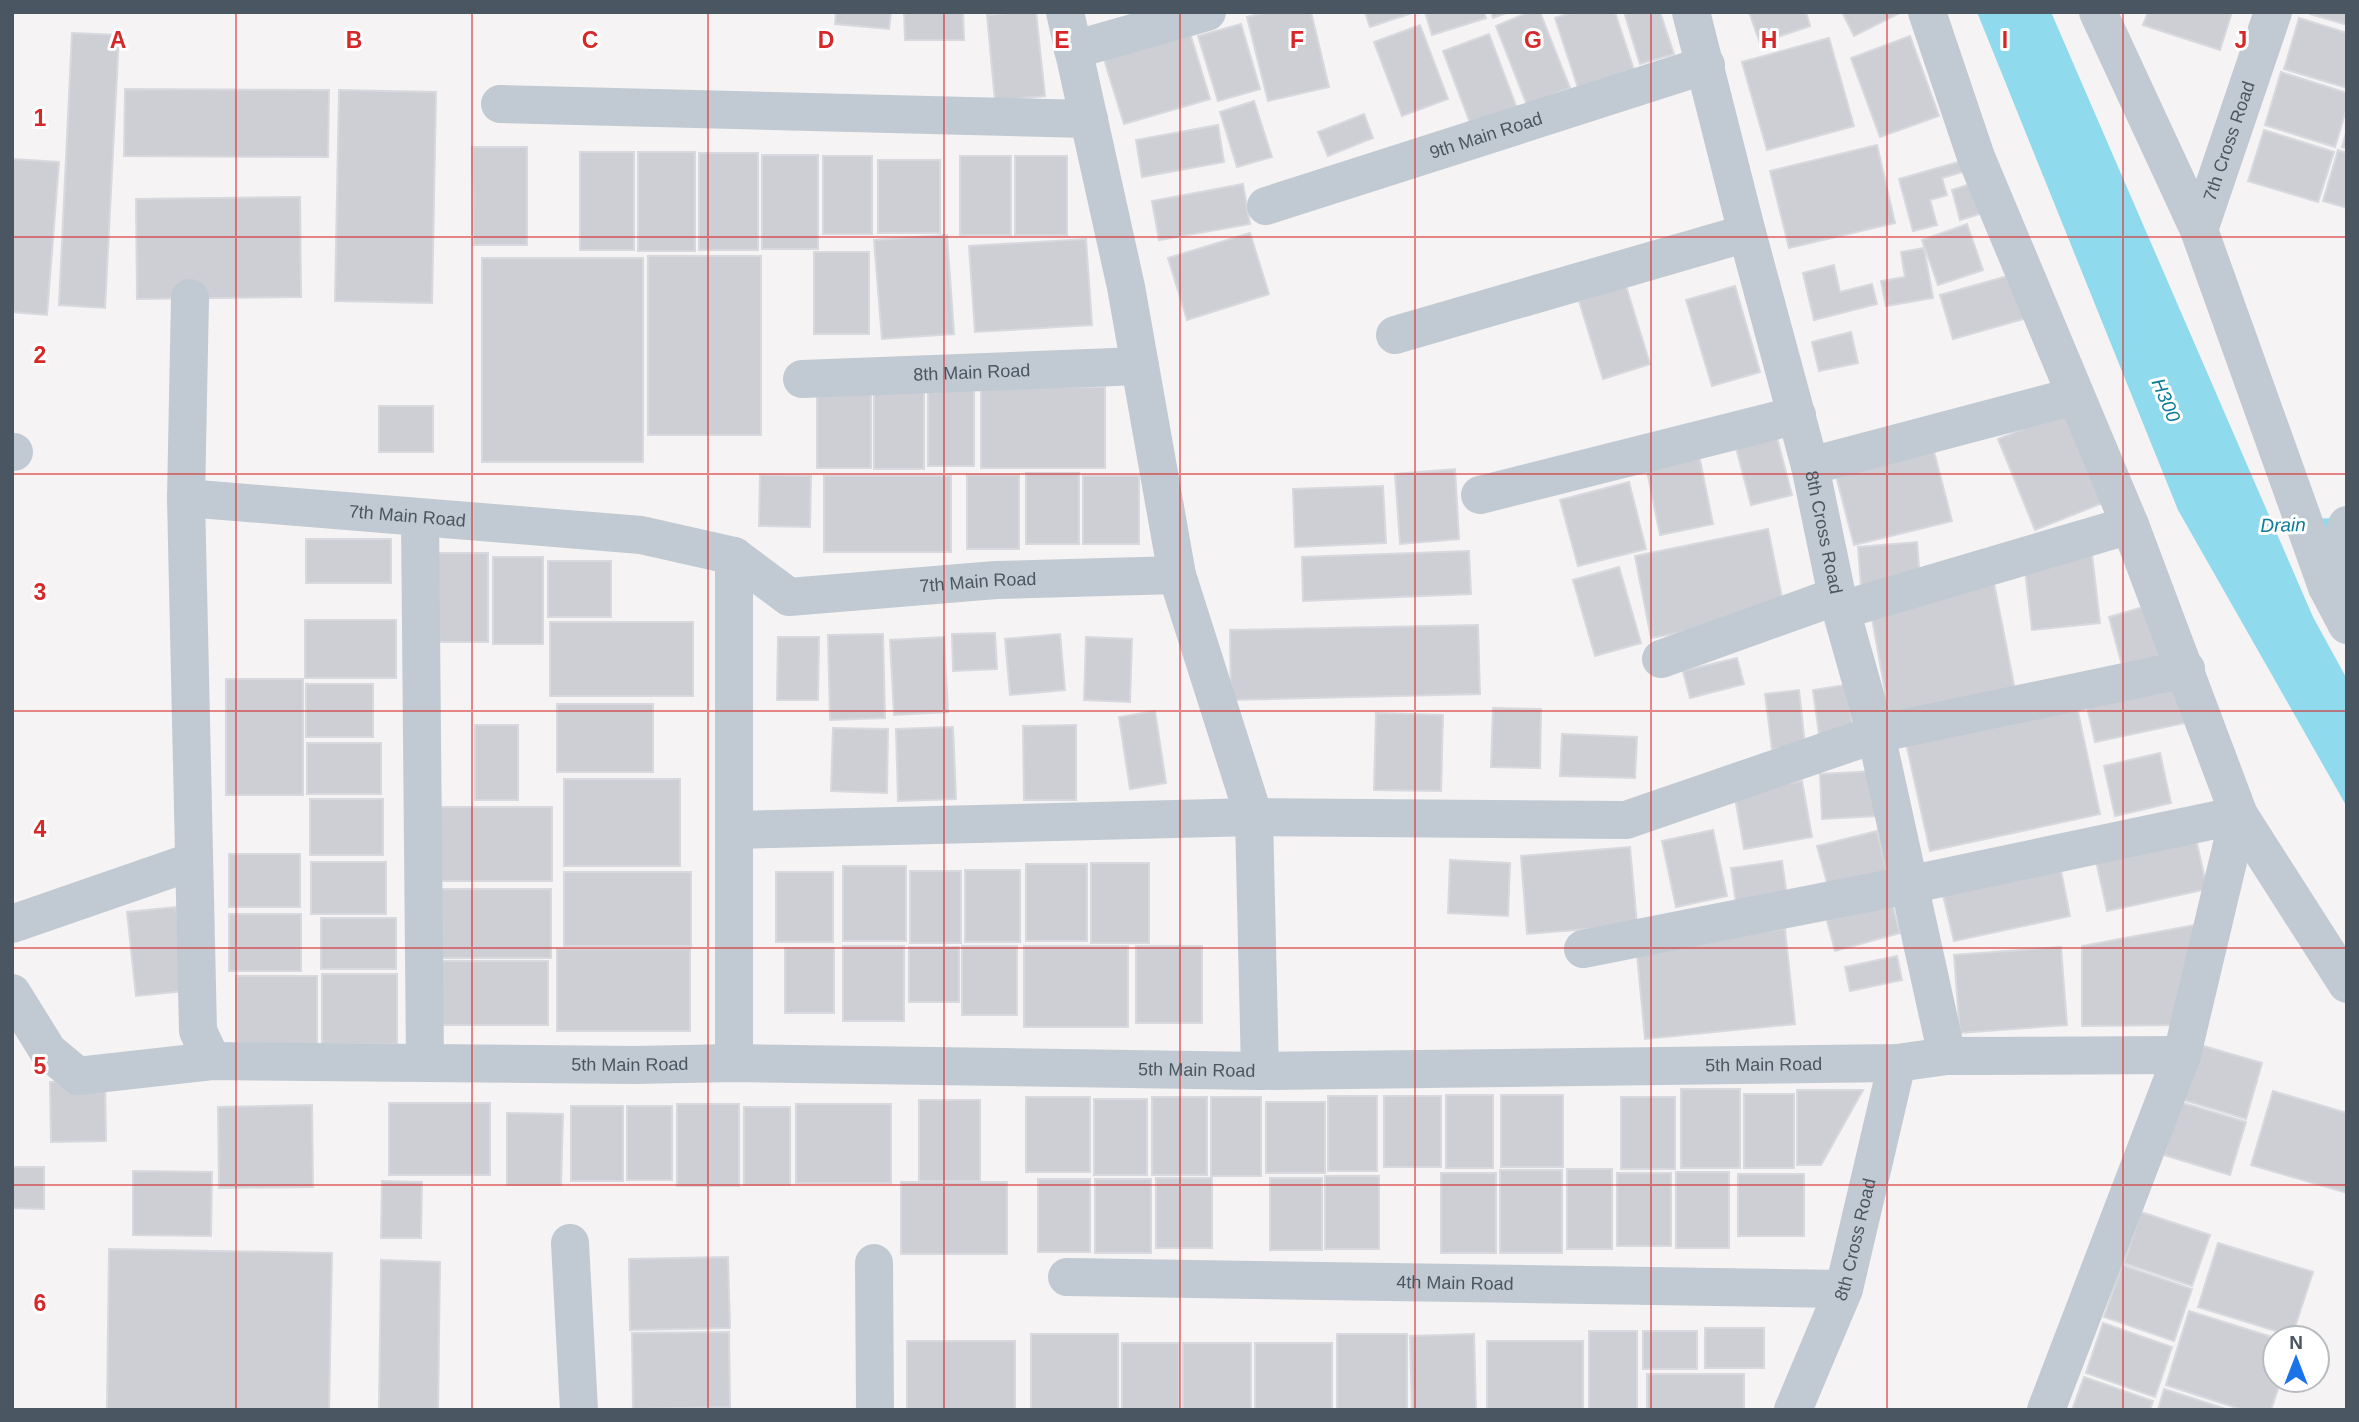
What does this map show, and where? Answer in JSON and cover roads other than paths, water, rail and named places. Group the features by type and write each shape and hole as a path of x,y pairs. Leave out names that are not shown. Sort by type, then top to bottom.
{"street":[{"path":"1065,12 1140,366 1177,575 1254,817 1260,1071"},
{"path":"1073,50 1207,12"},
{"name":"8th Cross Road","path":"1691,12 1746,233 1797,415 1840,603 1876,734 1947,1056"},
{"path":"1927,12 1976,157 2130,525 2239,814 2347,984"},
{"path":"2098,12 2199,230 2327,587 2347,625"},
{"name":"7th Cross Road","path":"2199,230 2273,12"},
{"name":"9th Main Road","path":"1266,206 1706,65"},
{"path":"500,104 1089,119"},
{"path":"1395,335 1746,233"},
{"path":"190,298 186,498 198,1031 212,1060"},
{"name":"8th Main Road","path":"802,379 1140,366"},
{"path":"1810,467 2075,396"},
{"path":"1480,495 1797,415"},
{"name":"7th Main Road","path":"186,498 641,535 734,556 789,597 996,580 1177,575"},
{"path":"420,517 425,1063"},
{"path":"1661,659 1840,603 2130,525"},
{"path":"2327,587 2347,525"},
{"path":"734,556 734,1063"},
{"path":"734,830 1254,817 1626,820 1876,734 2186,669"},
{"path":"1583,948 1908,886 2239,814"},
{"path":"2046,1410 2182,1055 2239,814"},
{"path":"12,924 194,861"},
{"name":"5th Main Road","path":"12,993 48,1051 78,1076 212,1060 734,1063 1260,1071 1897,1063 1947,1056 2182,1055"},
{"name":"8th Cross Road","path":"1793,1410 1844,1289 1897,1063"},
{"path":"570,1243 579,1410"},
{"path":"874,1263 875,1410"},
{"name":"4th Main Road","path":"1067,1278 1844,1289"}],"water":[{"name":"H300","path":"1977,12 2051,12 2313,617 2347,679 2347,807 2178,510"}],"waterway":[{"name":"Drain","path":"2256,526 2343,524"}]}
